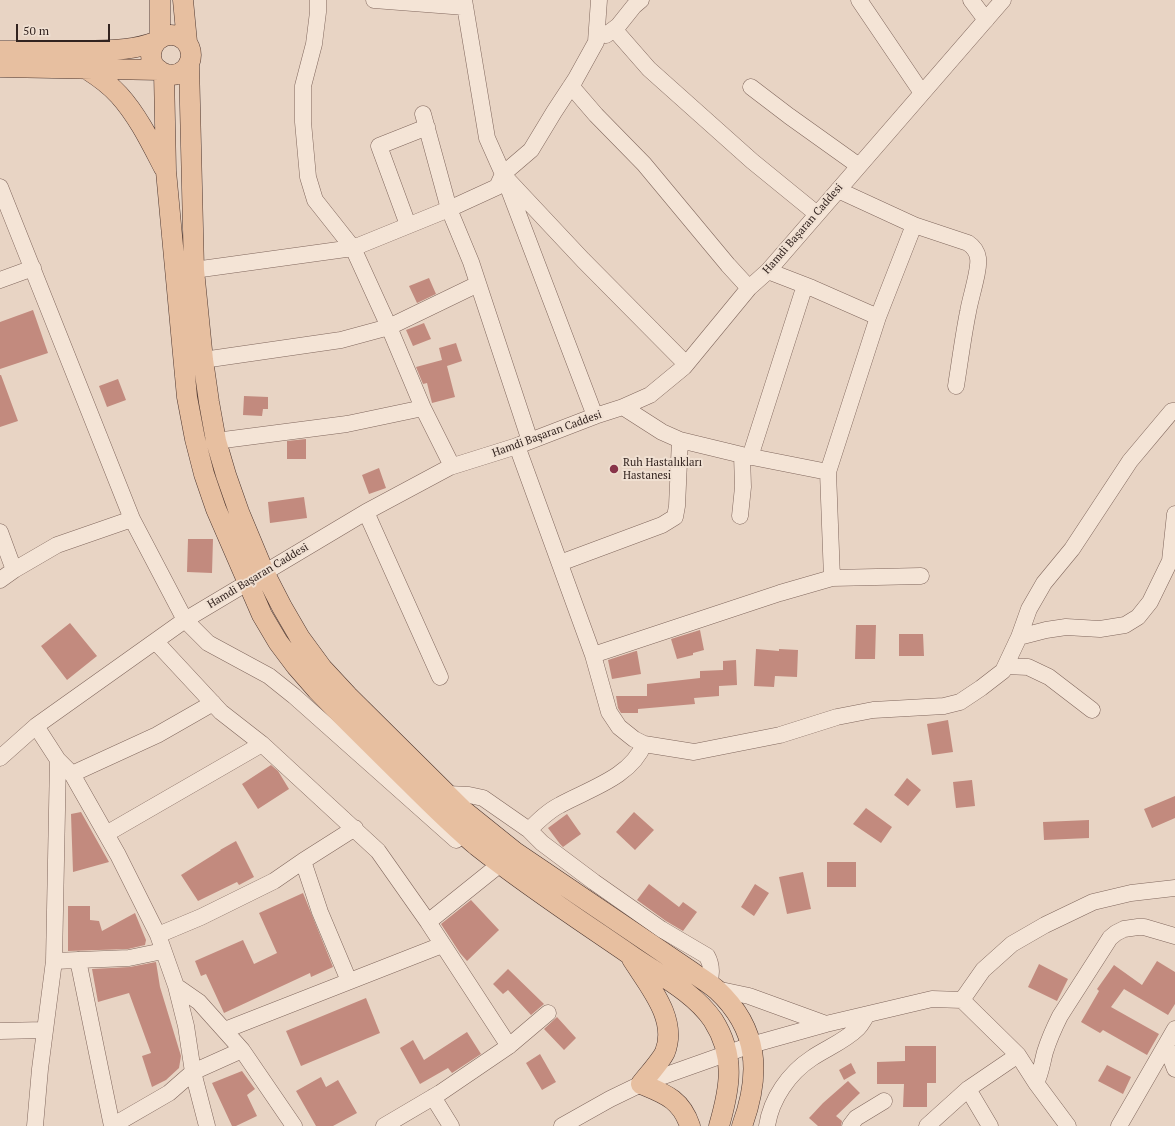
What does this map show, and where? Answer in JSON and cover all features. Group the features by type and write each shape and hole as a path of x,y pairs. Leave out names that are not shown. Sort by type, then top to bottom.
{"main road":[{"path":"160,0 158,40 151,54 154,66 161,72 166,171 186,383 195,439 204,474 216,509 262,615 278,642 317,690 452,824 629,954 686,993 701,1006 712,1020 722,1037 727,1053 729,1088 719,1126"},
{"path":"183,0 187,42 191,56 189,63 194,270 203,360 216,441 239,512 264,572 300,638 322,668 348,696 447,794 488,831 503,861 620,922 712,986 731,1004 740,1019 751,1045 754,1060 752,1096 742,1126"},
{"path":"0,50 47,52 140,48 171,34 177,35 187,42"},
{"path":"0,67 161,72 170,75 181,72 189,63"},
{"path":"88,70 104,81 131,109 166,171"},
{"path":"629,954 657,999 667,1019 669,1036 665,1053 641,1084 664,1094 681,1106 690,1126"}],"street":[{"path":"318,0 314,44 303,86 303,122 308,178 315,200 353,248 389,327 423,408 452,466"},
{"path":"374,0 464,4 487,138 503,174 595,416"},
{"path":"596,42 599,0"},
{"path":"194,270 353,248 449,209 497,187 503,174 531,150 571,86 596,42 618,26 634,6 641,0"},
{"path":"859,0 922,93"},
{"path":"971,0 986,20"},
{"name":"Hamdi Başaran Caddesi","path":"0,758 36,726 185,620 366,512 452,466 524,444 595,416 623,407 650,395 686,364 749,288 768,271 1003,0"},
{"path":"614,29 649,69 752,161 817,214"},
{"path":"571,86 596,115 644,164 749,288"},
{"path":"751,87 858,166"},
{"path":"408,225 379,146 425,120 449,209 471,262 478,284 560,563 593,655 609,712 619,727 634,739 644,744 694,752 780,735 838,717 873,710 950,705 960,702 1003,671 1019,637 1029,609 1044,583 1072,549 1130,461 1172,411 1175,411"},
{"path":"503,174 583,260 686,364"},
{"path":"0,189 33,268 132,518 185,620 208,643 269,676 294,696 452,837 503,861 428,922"},
{"path":"838,190 914,225 968,243 973,246 977,252 978,258 956,386"},
{"path":"832,578 828,472 878,318 914,225"},
{"path":"0,280 33,268"},
{"path":"768,271 805,285 878,318"},
{"path":"203,360 341,340 389,327 478,284"},
{"path":"740,516 746,456 805,285"},
{"path":"623,407 662,432 680,440 746,456 828,472"},
{"path":"216,441 347,424 423,408"},
{"path":"560,563 662,525 675,517 677,506 680,440"},
{"path":"366,512 440,677"},
{"path":"1019,637 1046,630 1066,627 1100,629 1125,625 1138,617 1150,602 1170,561 1175,514"},
{"path":"0,580 57,545 132,518"},
{"path":"0,532 14,570"},
{"path":"593,655 780,593 832,578 921,576"},
{"path":"156,642 221,712 262,744 355,828 378,851 428,922 509,1046"},
{"path":"1006,666 1028,668 1049,677 1092,710"},
{"path":"72,774 157,735 213,703"},
{"path":"36,726 58,760 72,774 106,834 158,935 176,986 186,1026 193,1072 207,1126"},
{"path":"106,834 262,744"},
{"path":"529,830 551,811 609,780 630,766 640,753 644,744"},
{"path":"36,1126 44,1030 54,961 58,760"},
{"path":"447,794 469,795 483,798 529,830 542,843 661,929 707,956 711,968 710,979 712,986 749,996 826,1024"},
{"path":"158,935 274,881 355,828"},
{"path":"303,861 320,912 349,981"},
{"path":"962,1000 982,970 1012,944 1045,925 1093,902 1131,893 1175,888"},
{"path":"1036,1083 1041,1073 1044,1054 1053,1029 1110,938 1124,929 1138,927 1144,927 1175,936"},
{"path":"224,1030 442,945"},
{"path":"54,961 129,958 163,951"},
{"path":"78,960 112,1126 169,1093 193,1072 242,1050"},
{"path":"176,986 199,1002 242,1050 294,1126"},
{"path":"562,1126 610,1099 641,1084 727,1053 826,1024 932,999 962,1000 1018,1055 1036,1083 1068,1126"},
{"path":"384,1126 433,1097 509,1046 548,1013"},
{"path":"767,1126 772,1108 778,1095 793,1075 810,1059 846,1038 859,1027 867,1015"},
{"path":"1119,1126 1175,1029"},
{"path":"0,1031 44,1030"},
{"path":"1166,1045 1175,1069"},
{"path":"927,1126 968,1089 1018,1055"},
{"path":"968,1089 990,1126"},
{"path":"433,1097 451,1126"},
{"path":"850,1126 856,1118 884,1101"}],"building":[{"path":"429,278 436,294 417,303 409,286"},
{"path":"33,310 48,353 0,369 0,322"},
{"path":"424,323 431,339 413,346 406,330"},
{"path":"456,343 462,361 447,366 455,397 432,403 427,383 423,384 416,367 442,360 439,348"},
{"path":"0,375 18,421 0,427"},
{"path":"118,379 126,400 107,407 99,386"},
{"path":"244,396 268,397 268,409 263,409 262,416 243,415"},
{"path":"306,439 306,459 287,459 287,441"},
{"path":"379,468 386,488 369,494 362,475"},
{"path":"304,497 307,518 270,523 268,502"},
{"path":"188,539 213,539 212,573 187,572"},
{"path":"70,623 97,656 67,680 41,646"},
{"path":"856,625 876,625 875,659 855,659"},
{"path":"700,630 704,650 693,653 693,655 677,659 671,639"},
{"path":"899,634 923,634 924,656 899,656"},
{"path":"756,649 779,651 779,649 798,650 797,677 775,676 774,687 754,686"},
{"path":"637,651 641,674 612,679 608,660"},
{"path":"736,660 737,685 719,686 719,696 694,698 695,704 638,709 638,713 621,713 618,708 616,696 647,696 647,684 700,678 700,671 723,670 723,661"},
{"path":"948,720 953,752 932,755 927,724"},
{"path":"271,765 278,771 289,789 258,809 242,784"},
{"path":"907,778 921,790 908,806 894,795"},
{"path":"972,780 975,806 956,808 953,782"},
{"path":"1175,796 1175,818 1152,828 1144,809"},
{"path":"866,808 892,827 881,843 853,824"},
{"path":"81,812 109,862 73,872 71,814"},
{"path":"634,812 654,830 635,850 616,832"},
{"path":"567,814 581,834 563,847 548,828"},
{"path":"1089,820 1089,838 1044,840 1043,822"},
{"path":"236,841 254,877 239,885 237,882 198,901 181,875"},
{"path":"827,862 856,862 856,887 827,887"},
{"path":"803,872 811,909 787,914 779,877"},
{"path":"649,884 679,907 683,902 697,912 683,931 666,921 637,900"},
{"path":"755,884 769,893 754,916 741,907"},
{"path":"303,893 333,967 311,977 310,973 224,1013 206,974 201,976 195,961 243,940 254,964 277,953 259,913"},
{"path":"471,900 499,930 467,961 441,924"},
{"path":"68,906 90,906 90,920 99,921 102,931 135,913 146,940 145,945 128,949 68,951"},
{"path":"1157,961 1175,972 1175,1004 1168,1015 1124,989 1111,1007 1159,1034 1147,1055 1103,1030 1100,1033 1081,1022 1099,991 1097,989 1114,965 1142,985"},
{"path":"156,962 160,987 181,1056 179,1068 166,1080 152,1087 142,1056 151,1053 129,993 98,1002 92,969 130,967"},
{"path":"1039,964 1068,979 1057,1001 1028,987"},
{"path":"508,969 544,1004 531,1015 508,990 503,994 493,984"},
{"path":"366,998 380,1033 301,1066 286,1031"},
{"path":"557,1017 576,1038 564,1050 544,1029"},
{"path":"467,1032 481,1054 452,1073 448,1068 420,1084 400,1048 413,1040 424,1060"},
{"path":"905,1046 936,1046 936,1083 927,1083 927,1107 903,1107 904,1084 877,1084 877,1062 905,1061"},
{"path":"540,1054 556,1082 542,1090 526,1063"},
{"path":"851,1063 856,1073 844,1080 839,1070"},
{"path":"1107,1065 1131,1077 1123,1094 1098,1081"},
{"path":"242,1071 255,1089 247,1095 257,1116 236,1126 232,1126 212,1083"},
{"path":"321,1077 326,1087 338,1080 357,1113 333,1126 316,1126 296,1091"},
{"path":"848,1081 860,1093 836,1116 842,1121 841,1126 818,1126 809,1118 823,1103"}],"place":[{"name":"Ruh Hastalıkları Hastanesi","path":"614,469"}]}
